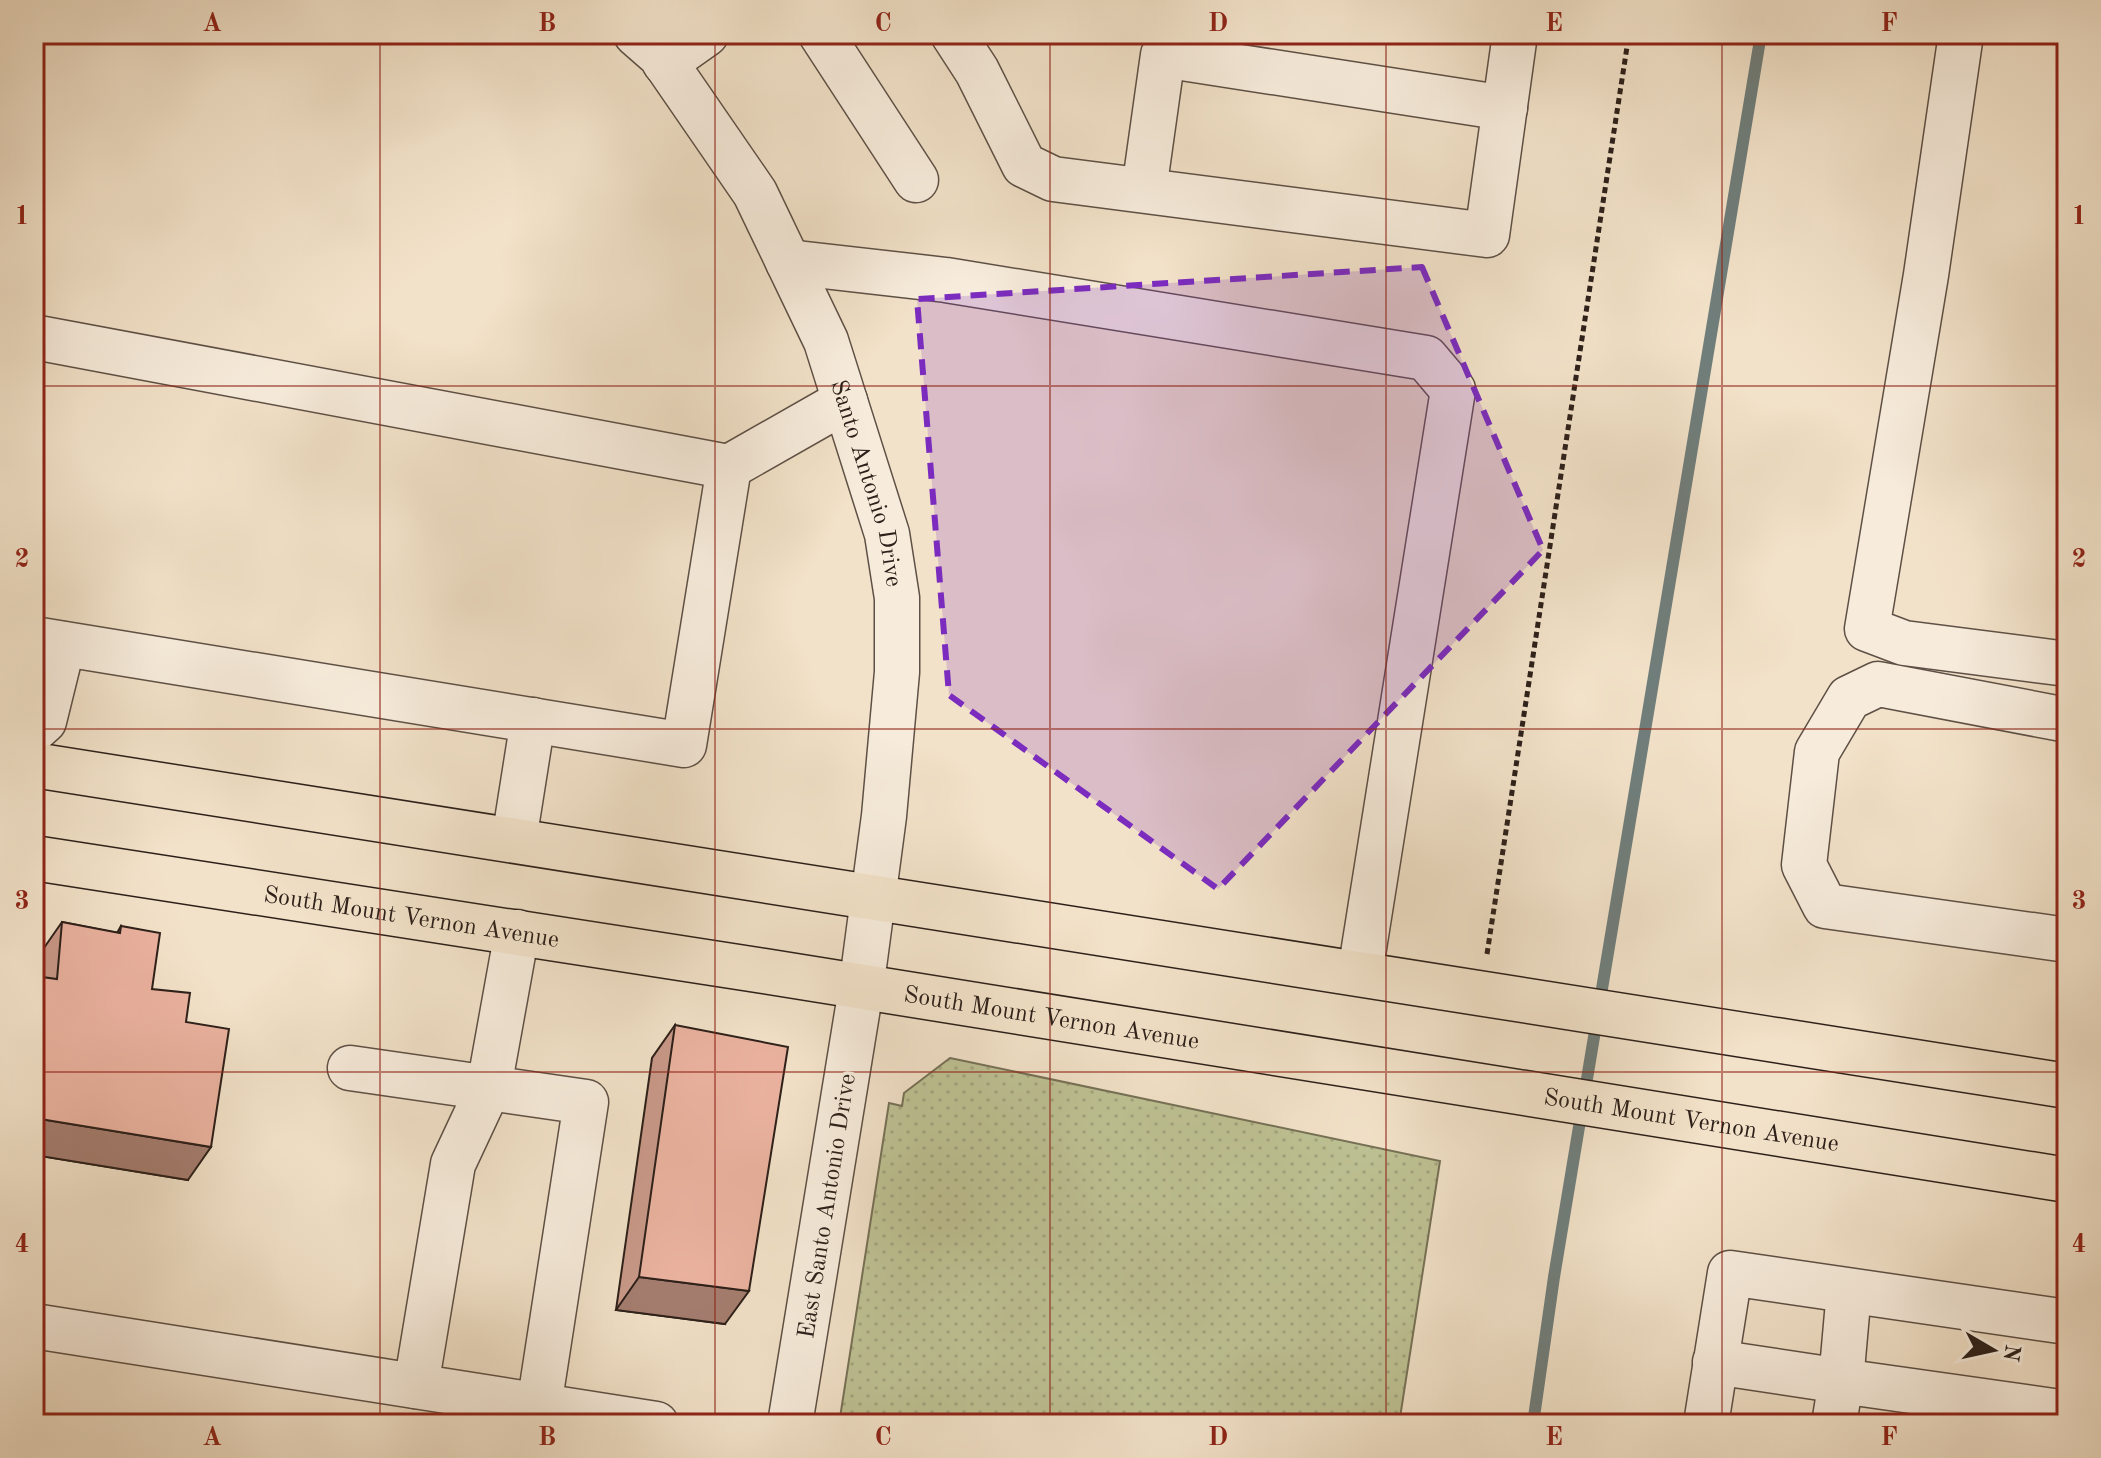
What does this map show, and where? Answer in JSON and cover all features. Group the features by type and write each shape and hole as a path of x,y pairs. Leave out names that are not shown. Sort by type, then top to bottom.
{"main road":[{"path":"34,765 2067,1086"},
{"name":"South Mount Vernon Avenue","path":"34,858 517,932 1507,1093 2067,1180"}],"street":[{"path":"651,48 706,34"},
{"path":"821,34 916,180"},
{"path":"953,34 977,71 1024,165 1053,179 1487,235 1515,34"},
{"path":"1961,34 1926,275 1867,629 1904,643 2067,664"},
{"name":"Santo Antonio Drive","path":"651,48 755,193 826,341 887,534 897,598 897,672 861,989"},
{"path":"1144,190 1163,55 1505,108"},
{"path":"788,262 946,280 1426,358 1453,390 1360,973"},
{"path":"34,337 729,467 845,401"},
{"path":"34,730 44,721 48,642 684,745 729,467"},
{"path":"2067,720 1878,684 1849,698 1817,752 1804,865 1825,906 2067,940"},
{"path":"514,840 533,720"},
{"path":"416,1386 453,1164 489,1087 517,932"},
{"name":"East Santo Antonio Drive","path":"790,1424 861,989"},
{"path":"350,1068 586,1102 539,1406"},
{"path":"1706,1424 1730,1273 2067,1322"},
{"path":"1834,1424 1849,1291"},
{"path":"34,1326 656,1424"},
{"path":"1715,1362 2067,1413"}],"path":[{"path":"1501,995 1629,34"}],"highlighted area":[{"path":"1422,267 1543,550 1218,889 949,695 917,299"}],"green space":[{"path":"950,1058 1440,1161 1399,1424 839,1424 889,1103 902,1106 904,1093"}],"building":[{"path":"62,922 120,933 121,926 160,933 152,989 190,993 186,1022 229,1029 211,1147 34,1118 44,1065 34,1064 34,976 57,979"},
{"path":"675,1025 788,1047 749,1291 639,1277"},
{"path":"510,1414 602,1424 509,1424"}],"waterway":[{"path":"1533,1424 1554,1277 1761,34"}]}
